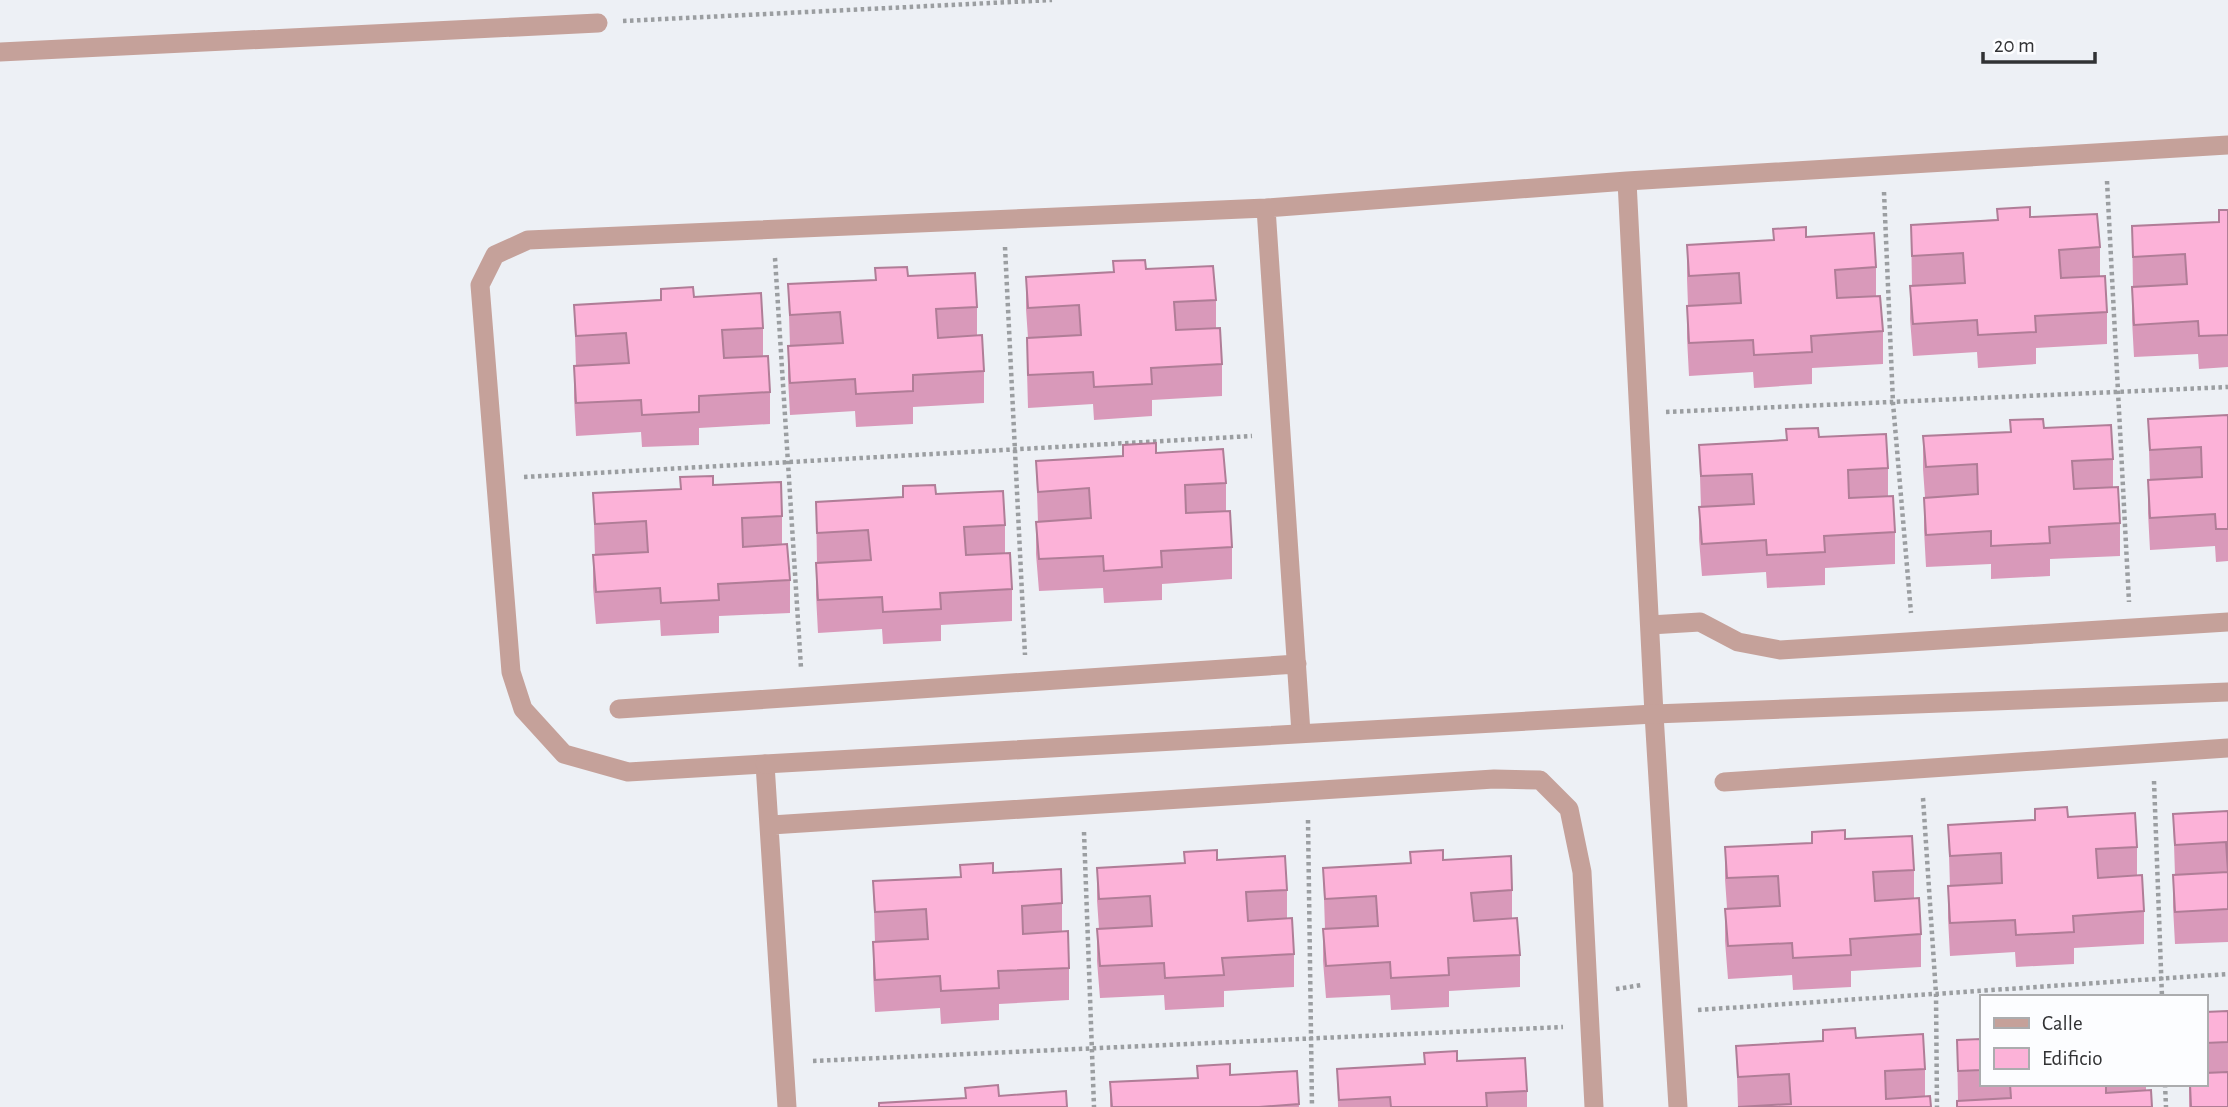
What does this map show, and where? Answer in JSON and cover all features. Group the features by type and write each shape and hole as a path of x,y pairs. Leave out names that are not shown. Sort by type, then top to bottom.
{"street":[{"path":"0,52 598,23"},
{"path":"2228,145 1627,181 1266,208 528,240 495,255 480,285 511,672 523,709 564,754 628,772 1654,713 2228,692"},
{"path":"1627,181 1654,713 1678,1107"},
{"path":"1266,208 1301,733"},
{"path":"1650,625 1700,622 1738,642 1780,650 2228,622"},
{"path":"619,709 1297,664"},
{"path":"1724,782 2228,748"},
{"path":"765,764 787,1107"},
{"path":"771,825 1494,779 1539,780 1569,809 1581,872 1594,1107"}],"path":[{"path":"598,23 1052,0"},
{"path":"2105,152 2131,628"},
{"path":"1883,165 1893,402 1913,641"},
{"path":"1004,219 1026,682"},
{"path":"773,228 803,697"},
{"path":"1639,413 2228,387"},
{"path":"495,479 1281,435"},
{"path":"2153,753 2162,995"},
{"path":"1921,769 1936,994 1937,1107"},
{"path":"1307,791 1312,1107"},
{"path":"1083,805 1094,1107"},
{"path":"1673,1012 2228,974"},
{"path":"1588,993 1671,981"},
{"path":"784,1063 1589,1026"},
{"path":"2165,1086 2166,1107"}],"building":[{"path":"2030,207 2030,217 2097,214 2100,247 2059,250 2061,278 2105,276 2107,312 2035,316 2036,332 1978,335 1977,320 1913,324 1910,286 1965,283 1963,253 1912,256 1911,225 1998,220 1997,209"},
{"path":"2219,210 2228,210 2228,335 2199,336 2198,321 2134,325 2132,287 2187,284 2185,254 2133,257 2132,226 2219,222"},
{"path":"1806,227 1806,237 1874,233 1876,267 1835,270 1837,298 1880,296 1883,331 1811,336 1812,352 1754,355 1753,340 1689,343 1687,306 1741,303 1739,273 1689,276 1687,245 1774,240 1773,229"},
{"path":"1145,260 1146,269 1213,266 1216,300 1174,302 1176,330 1220,328 1222,364 1151,368 1152,384 1094,387 1093,372 1028,375 1027,338 1081,335 1079,305 1028,308 1026,277 1114,272 1113,261"},
{"path":"907,267 908,276 975,273 977,307 936,309 938,338 982,335 984,371 913,375 913,391 856,394 855,379 790,383 788,346 843,343 840,312 790,315 788,284 876,280 875,268"},
{"path":"693,287 694,297 761,293 763,328 722,330 724,358 768,356 770,392 699,396 699,412 642,415 641,400 576,403 574,366 629,363 626,333 576,336 574,305 661,300 661,289"},
{"path":"2228,415 2228,529 2216,529 2215,514 2150,518 2148,480 2202,477 2201,447 2150,450 2148,419"},
{"path":"2043,419 2044,428 2111,425 2113,459 2072,461 2074,489 2118,487 2120,523 2049,527 2050,543 1991,546 1991,531 1926,535 1924,498 1978,494 1977,464 1926,467 1923,436 2011,432 2010,420"},
{"path":"1818,428 1819,437 1886,434 1888,468 1848,470 1849,498 1893,496 1895,532 1824,536 1825,552 1767,555 1766,540 1702,544 1699,507 1754,504 1752,474 1701,476 1699,445 1787,440 1786,429"},
{"path":"1156,443 1156,453 1223,449 1226,483 1185,485 1186,513 1230,511 1232,547 1161,551 1162,567 1104,571 1103,556 1039,559 1036,522 1091,518 1089,488 1038,492 1036,461 1123,456 1123,445"},
{"path":"713,476 713,485 781,482 782,516 742,518 743,547 787,544 790,580 718,584 719,600 661,603 660,588 596,592 593,555 648,552 646,521 595,524 593,493 681,489 680,477"},
{"path":"935,485 936,494 1003,491 1005,525 964,527 966,555 1010,553 1012,589 940,593 941,609 883,612 882,597 818,600 816,563 871,560 868,530 817,533 816,502 903,497 903,486"},
{"path":"2067,807 2068,817 2135,813 2137,847 2096,849 2098,878 2142,875 2144,911 2073,916 2074,932 2016,935 2015,920 1950,923 1948,886 2002,883 2001,853 1950,856 1948,825 2035,820 2035,809"},
{"path":"2228,811 2228,872 2226,842 2175,845 2173,814"},
{"path":"1845,830 1845,839 1912,836 1914,870 1873,872 1875,901 1919,898 1921,934 1850,939 1851,955 1793,958 1792,943 1728,946 1725,909 1780,906 1778,876 1727,878 1725,847 1812,843 1812,832"},
{"path":"1217,850 1217,860 1285,856 1287,890 1246,892 1248,921 1292,918 1294,954 1222,958 1224,975 1165,978 1164,963 1100,966 1097,929 1152,926 1150,896 1099,899 1097,868 1185,863 1184,852"},
{"path":"1443,850 1443,860 1511,856 1512,890 1471,893 1474,921 1517,918 1520,955 1448,958 1449,975 1391,978 1390,962 1326,966 1323,929 1378,926 1376,896 1325,899 1323,868 1411,863 1410,852"},
{"path":"993,863 993,873 1061,869 1062,903 1022,906 1023,934 1068,931 1069,968 998,971 999,988 941,991 940,976 875,980 873,942 928,939 926,909 875,912 873,881 961,877 960,865"},
{"path":"2228,872 2228,909 2175,912 2173,875"},
{"path":"2228,1011 2228,1042 2207,1043 2207,1012"},
{"path":"1855,1028 1856,1038 1923,1034 1925,1069 1885,1071 1886,1099 1930,1096 1931,1107 1738,1107 1791,1104 1789,1074 1738,1077 1736,1046 1823,1041 1823,1030"},
{"path":"1980,1039 1980,1070 1958,1071 1957,1040"},
{"path":"1457,1051 1457,1061 1525,1058 1527,1091 1486,1093 1487,1107 1391,1107 1390,1097 1339,1100 1337,1069 1425,1064 1424,1053"},
{"path":"1230,1064 1230,1075 1297,1071 1299,1104 1259,1107 1112,1107 1110,1082 1198,1078 1197,1066"},
{"path":"2228,1072 2228,1107 2191,1107 2190,1086 2207,1086 2207,1073"},
{"path":"998,1085 999,1096 1066,1091 1067,1107 879,1107 879,1103 966,1098 965,1088"},
{"path":"2010,1086 2106,1086 2106,1093 2151,1090 2152,1107 1957,1107 1957,1101 2011,1098"}]}
